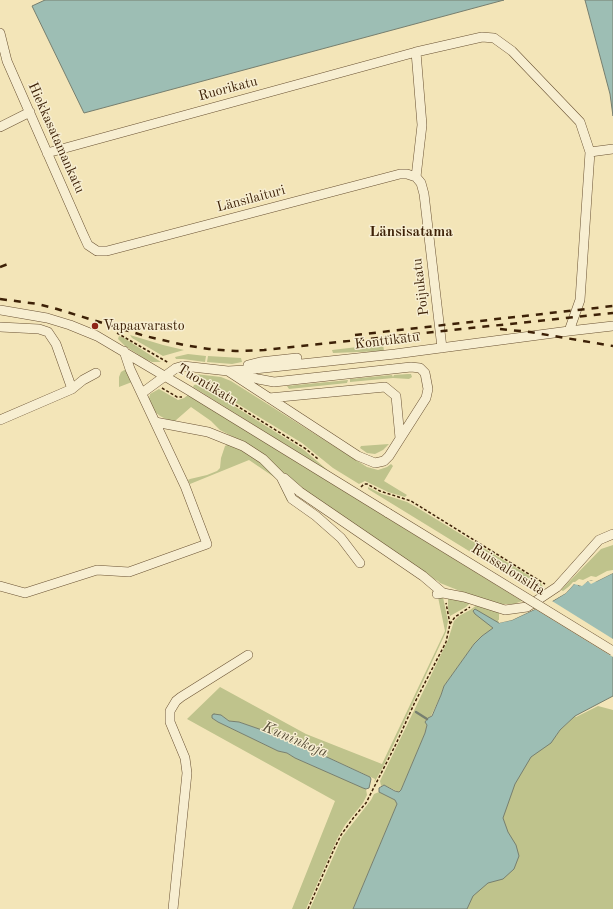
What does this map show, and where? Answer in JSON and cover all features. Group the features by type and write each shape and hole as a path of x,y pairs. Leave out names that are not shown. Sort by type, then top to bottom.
{"street":[{"name":"Hiekkasatamankatu","path":"0,33 4,63 30,112 88,246 93,250"},
{"name":"Ruorikatu","path":"47,153 416,52 482,37 494,38 512,51 580,122 590,152"},
{"path":"416,52 422,125 416,177"},
{"path":"0,127 30,112"},
{"path":"569,331 580,300 590,152 613,149"},
{"name":"Länsilaituri","path":"93,250 102,252 108,251 400,174 407,174 416,177"},
{"name":"Poijukatu","path":"416,177 421,183 424,194 442,348"},
{"name":"Tuontikatu","path":"0,310 40,316 65,323 97,336 166,376 388,513"},
{"name":"Konttikatu","path":"142,393 176,368 183,366 228,371 395,354 613,326"},
{"path":"0,327 39,329 48,332 56,344 72,389"},
{"path":"0,586 25,593 97,570 129,572 207,544 185,486 130,368 124,351"},
{"path":"411,367 420,368 425,373 428,389 426,398 384,461 375,463 358,456 228,371 274,382 411,367"},
{"path":"0,420 72,389 83,380 96,373"},
{"path":"270,398 384,387 396,396 400,438"},
{"path":"155,422 208,432 243,446 263,459 300,492 423,576 440,594 478,601 506,610 527,607 557,587 599,540 613,534"},
{"path":"282,477 292,499 316,516 341,538 360,563"},
{"name":"Ruissalonsilta","path":"388,513 613,651"},
{"path":"173,909 187,773 185,758 170,722 170,711 181,696 248,655"}],"path":[{"path":"117,333 164,360"},
{"path":"186,374 306,449 318,459"},
{"path":"163,388 177,397 184,395"},
{"path":"360,488 364,484 367,484 380,491 411,501 542,581 552,591"},
{"path":"440,594 450,624"},
{"path":"308,909 334,849 350,823 366,803 396,744 414,704 446,642 450,624 455,617 478,601"}],"green space":[{"path":"130,335 184,350 163,356 132,338"},
{"path":"119,336 161,362 152,362 145,359 125,346 118,339"},
{"path":"383,344 384,351 333,353 332,350"},
{"path":"188,354 206,356 205,362 176,359 175,357"},
{"path":"208,356 241,358 242,362 232,364 207,362"},
{"path":"126,369 132,382 119,387 119,377 121,372"},
{"path":"187,373 221,377 231,381 367,467 378,470 391,464 393,466 384,481 407,495 405,497 388,492 365,481 359,484 333,468 302,443"},
{"path":"411,374 412,377 409,379 393,378 350,382 350,379 392,375 393,377 394,375"},
{"path":"348,380 347,383 289,389 287,386"},
{"path":"199,384 304,450 331,473 193,387 194,385"},
{"path":"159,389 178,400 188,395 522,601 514,604 501,604 475,597 440,583 317,500 239,440 220,430 211,421 191,407 175,421 170,421 160,416 155,412 149,399 150,394"},
{"path":"229,444 250,454 275,475 291,500 287,501 277,479 249,460 190,484 188,480 207,475 217,471 220,468 221,458 225,446"},
{"path":"389,444 383,450 375,454 367,453 360,448 361,446"},
{"path":"368,487 416,507 540,582 543,590 539,594 368,489"},
{"path":"613,545 613,570 607,571 596,577 591,576 583,580 579,579 563,591 561,590 601,549"},
{"path":"438,597 443,597 448,621 446,632 384,765 374,783 375,779 288,739 239,722 229,721 221,715 212,718 278,751 287,753 295,758 366,789 367,795 363,803 345,825 337,839 306,909 292,909 335,801 187,719 220,687 306,734 382,764 445,631"},
{"path":"448,598 470,603 450,616 448,610"},
{"path":"477,605 499,611 499,623 491,619 487,622 494,628 482,636 474,644 444,686 431,716 425,722 427,725 425,733 401,790 399,792 384,785 381,786 380,781 448,640 454,621 459,616"},
{"path":"598,706 613,710 613,909 457,909 525,743 556,736 560,730 575,716 576,717"},
{"path":"379,792 395,800 397,804 353,909 310,909 342,837 374,794"}],"water":[{"path":"45,0 504,0 84,113 32,6"},
{"path":"585,0 613,0 613,116 610,94"},
{"path":"613,573 613,696 575,716 560,730 551,743 531,757 515,784 503,818 508,832 516,845 519,856 514,869 503,879 488,883 473,896 467,909 353,909 397,804 395,800 379,792 379,788 384,785 395,791 399,792 401,790 425,733 427,725 425,722 432,716 444,686 474,644 493,628 473,611 475,609 499,623 512,620 553,601 566,593 576,583 579,586 588,581 597,581"},
{"path":"212,715 221,715 229,721 239,722 288,739 370,777 369,788 363,788 287,753 278,751 218,722 212,718"}],"pier":[{"path":"613,571 613,573 591,584 588,581 582,586 574,584 566,593 552,601 613,639 613,657 535,609 512,620 499,623 498,620 511,618 552,599 565,591 573,582 581,584 587,579 591,581"}],"waterway":[{"path":"416,712 427,719"}],"railway":[{"path":"0,267 8,264"},
{"path":"0,299 38,304 145,336 184,345 236,351 264,350 613,313"},
{"path":"355,335 613,306"},
{"path":"500,329 530,332 613,346"}],"place":[{"name":"Vapaavarasto","path":"95,326"}],"district":[{"name":"Länsisatama","path":"411,232"}],"water label":[{"name":"Kuninkoja","path":"295,740"}]}
